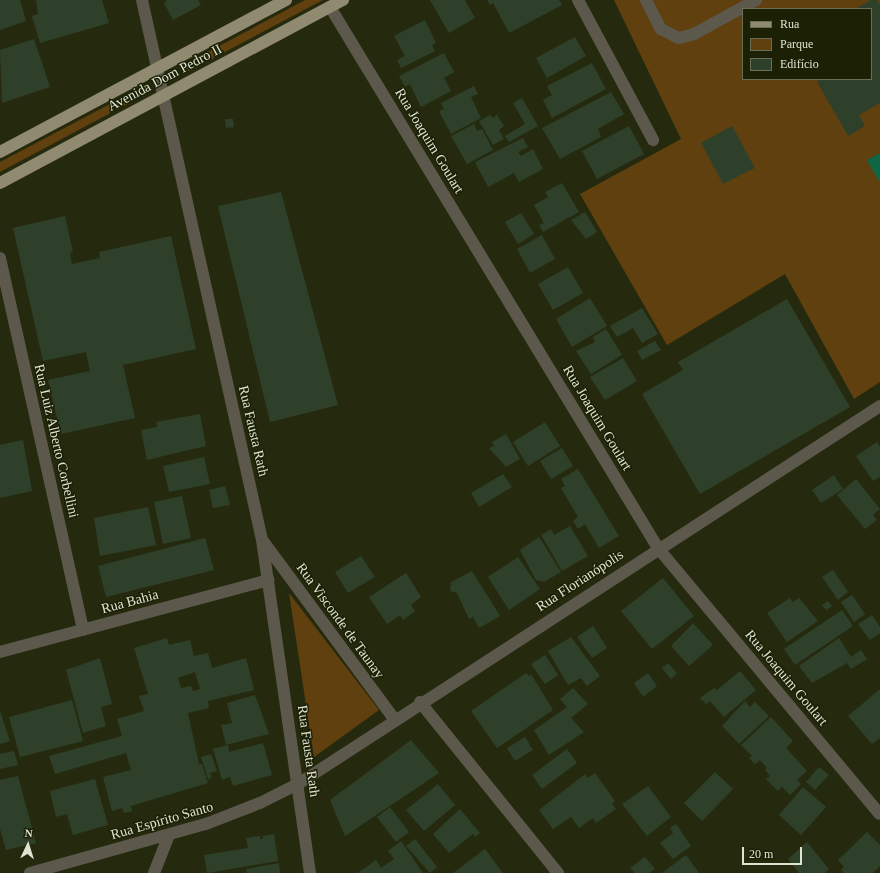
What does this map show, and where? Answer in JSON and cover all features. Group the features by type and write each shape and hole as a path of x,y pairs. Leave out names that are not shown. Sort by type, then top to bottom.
{"main road":[{"name":"Avenida Dom Pedro II","path":"0,152 286,0"},
{"name":"Avenida Dom Pedro II","path":"0,183 343,0"}],"street":[{"name":"Rua Fausta Rath","path":"142,0 262,540 310,873"},
{"path":"578,0 653,140"},
{"path":"646,0 660,29 679,38 694,34 756,0"},
{"name":"Rua Joaquim Goulart","path":"330,7 658,548 880,814"},
{"name":"Rua Luiz Alberto Corbellini","path":"0,258 83,630"},
{"name":"Rua Florianópolis","path":"298,784 420,702 880,406"},
{"name":"Rua Visconde de Taunay","path":"262,540 394,719"},
{"name":"Rua Bahia","path":"0,652 268,580"},
{"path":"420,702 558,873"},
{"name":"Rua Espírito Santo","path":"30,873 169,835 229,816 298,784"},
{"path":"154,873 169,835"}],"green space":[{"path":"305,0 323,0 189,71 182,66"},
{"path":"614,0 880,0 880,382 854,399 785,274 667,345 580,194 681,139"},
{"path":"127,95 131,102 0,172 0,162"},
{"path":"289,593 379,710 314,757"}],"shaded area":[{"path":"880,153 880,183 867,160"}],"building":[{"path":"0,0 20,0 26,21 0,30"},
{"path":"36,0 102,0 109,23 40,43 32,16 38,14"},
{"path":"167,0 198,0 201,5 173,20 164,3"},
{"path":"430,0 465,0 475,18 449,33"},
{"path":"487,0 559,0 562,5 509,33 493,3 490,5"},
{"path":"871,0 877,0 880,5 880,103 859,115 865,126 848,136 817,82 820,80 872,80 872,8 857,8"},
{"path":"425,20 436,43 432,45 435,51 401,68 397,60 405,56 394,36"},
{"path":"575,37 586,56 547,78 536,58"},
{"path":"34,39 50,87 2,103 0,50"},
{"path":"444,53 454,72 444,78 451,91 421,107 410,84 405,87 399,76"},
{"path":"592,63 606,89 552,118 543,100 552,95 547,86"},
{"path":"474,86 478,94 471,97 481,118 451,134 439,111 444,109 441,103"},
{"path":"611,92 624,114 598,129 601,137 560,159 542,128"},
{"path":"522,98 538,126 509,142 505,136 525,124 513,103"},
{"path":"490,115 493,118 497,115 504,126 499,130 504,139 493,145 479,121"},
{"path":"225,119 233,119 234,127 226,128"},
{"path":"474,124 477,131 482,129 493,150 467,164 451,136"},
{"path":"629,126 644,154 597,179 582,151"},
{"path":"732,126 755,168 723,184 701,143"},
{"path":"523,138 528,147 518,152 521,156 533,149 543,169 519,182 514,173 488,187 475,162"},
{"path":"562,183 579,212 543,232 539,225 544,223 534,205 548,197 545,192"},
{"path":"281,192 338,405 270,422 218,206"},
{"path":"585,212 597,232 586,239 571,220"},
{"path":"521,213 534,234 518,244 505,222"},
{"path":"65,216 73,252 70,253 72,264 100,258 99,252 171,236 196,349 123,365 135,418 61,434 48,380 90,371 86,352 43,361 13,228"},
{"path":"542,235 555,259 530,273 517,249"},
{"path":"568,267 583,293 553,310 538,284"},
{"path":"590,298 607,326 572,347 556,319"},
{"path":"787,299 850,407 700,494 642,394 683,370 678,362"},
{"path":"642,308 658,334 642,343 633,328 617,337 610,326"},
{"path":"606,329 622,355 591,374 576,351 595,342 593,337"},
{"path":"655,341 661,350 642,360 637,351"},
{"path":"623,358 637,381 605,400 590,377"},
{"path":"200,414 206,446 147,460 141,430 157,427 156,422"},
{"path":"545,422 560,446 528,466 513,442"},
{"path":"506,434 520,459 506,467 489,448 494,446 492,442"},
{"path":"23,440 32,491 0,498 0,445"},
{"path":"877,442 880,447 880,477 873,481 856,456"},
{"path":"562,448 573,466 551,479 540,461"},
{"path":"204,457 210,484 169,492 163,466"},
{"path":"578,469 619,536 599,548 585,524 578,529 573,521 578,517 561,488 565,486 561,479"},
{"path":"503,474 512,487 479,507 471,493"},
{"path":"834,475 843,489 821,503 812,490"},
{"path":"856,479 880,509 873,515 877,520 865,529 837,495"},
{"path":"225,486 230,505 213,508 209,490"},
{"path":"182,496 191,538 163,544 154,502"},
{"path":"148,507 156,545 100,556 94,518"},
{"path":"570,526 588,556 562,571 541,535 551,529 554,535"},
{"path":"539,537 561,572 544,582 536,580 520,550"},
{"path":"205,538 214,570 106,597 98,566"},
{"path":"361,556 375,577 348,593 335,572"},
{"path":"518,557 540,589 509,610 488,577"},
{"path":"833,570 848,592 838,600 822,577"},
{"path":"472,571 500,616 479,628 473,617 469,619 457,593 450,591 451,582"},
{"path":"406,573 421,597 411,605 415,611 403,620 400,615 387,624 369,597"},
{"path":"663,578 694,616 652,649 621,611"},
{"path":"852,595 865,614 854,622 841,602"},
{"path":"790,598 793,602 799,598 818,621 787,642 767,613"},
{"path":"828,601 832,606 826,610 822,605"},
{"path":"842,610 853,626 795,665 784,649"},
{"path":"872,615 880,627 880,633 870,640 858,624"},
{"path":"693,623 713,645 689,666 671,646"},
{"path":"593,626 607,648 592,658 577,637"},
{"path":"571,637 600,676 587,686 581,678 568,685 548,651"},
{"path":"167,638 169,645 190,640 194,656 208,653 212,668 246,658 254,690 208,701 209,708 188,713 199,764 202,764 208,783 131,806 132,811 124,813 122,808 112,811 103,777 131,770 126,753 55,774 49,756 122,736 117,719 144,711 139,696 148,694 134,648","holes":["195,672 200,689 193,691 191,686 181,688 178,678"]},
{"path":"839,638 851,657 861,650 867,659 851,669 847,663 812,683 799,666"},
{"path":"545,655 558,675 545,684 531,664"},
{"path":"100,658 112,704 101,707 106,726 83,733 66,670"},
{"path":"668,663 677,673 671,679 662,668"},
{"path":"740,671 756,690 724,717 710,701 706,704 700,698 714,688 717,690"},
{"path":"526,673 529,676 531,674 553,710 497,748 471,711"},
{"path":"648,673 657,686 643,697 634,683"},
{"path":"573,688 588,704 571,718 584,732 549,755 534,730 567,707 560,699"},
{"path":"880,689 880,738 872,744 848,716"},
{"path":"255,695 269,734 226,745 221,725 232,723 227,703"},
{"path":"72,700 83,741 20,757 9,717"},
{"path":"745,701 750,707 755,702 769,716 739,744 722,726"},
{"path":"0,711 10,741 0,744"},
{"path":"771,717 793,741 786,748 807,771 797,780 801,784 790,795 782,787 778,791 766,779 770,776 765,770 767,768 760,760 755,764 749,758 752,756 741,745"},
{"path":"525,737 533,750 515,761 507,748"},
{"path":"411,740 439,773 345,836 330,800"},
{"path":"263,743 272,775 233,786 230,777 222,780 213,749 228,745 229,752"},
{"path":"567,749 577,763 542,789 532,775"},
{"path":"14,751 18,765 0,769 0,754"},
{"path":"211,754 217,771 210,773 212,778 208,779 201,757"},
{"path":"819,767 829,775 815,790 806,782"},
{"path":"715,772 733,789 702,821 684,803"},
{"path":"595,773 615,801 612,804 616,809 596,823 593,818 579,828 571,817 553,829 539,810 585,774 588,778"},
{"path":"18,776 36,843 6,850 0,829 0,780"},
{"path":"95,779 108,825 73,835 67,814 56,817 50,791"},
{"path":"438,784 455,805 424,831 406,810"},
{"path":"648,786 671,817 647,836 622,804"},
{"path":"803,787 826,807 801,835 779,815"},
{"path":"390,807 409,832 396,842 377,817"},
{"path":"460,809 480,833 475,837 473,834 449,853 433,834"},
{"path":"676,824 691,846 673,859 660,843 673,833 670,828"},
{"path":"867,832 880,845 880,866 873,873 844,873 841,870 844,867 838,860"},
{"path":"274,834 278,861 207,873 204,855 248,848 246,838 260,836 260,839 263,839 263,836"},
{"path":"415,839 437,867 430,873 406,846"},
{"path":"401,841 423,873 358,873 376,860 381,868 394,859 388,851"},
{"path":"807,842 829,869 825,873 799,873 788,859"},
{"path":"485,849 503,873 453,873"},
{"path":"686,855 699,873 662,873"},
{"path":"645,857 655,869 649,873 635,873 630,868"},
{"path":"279,863 280,873 247,873 246,869"}]}
